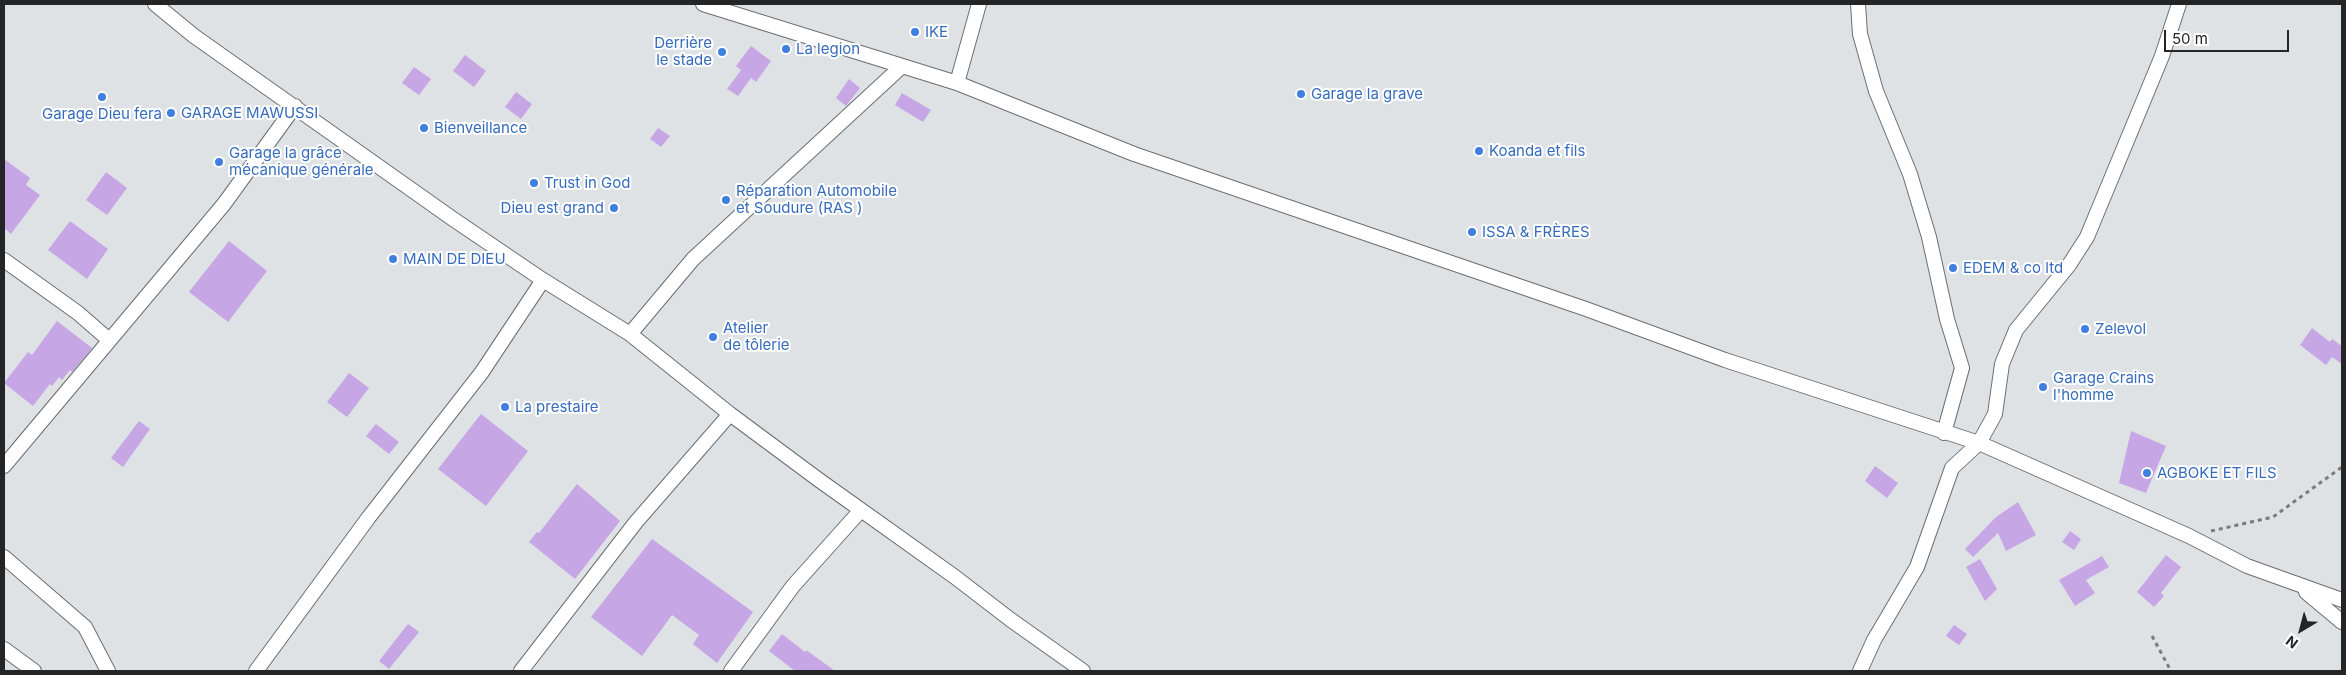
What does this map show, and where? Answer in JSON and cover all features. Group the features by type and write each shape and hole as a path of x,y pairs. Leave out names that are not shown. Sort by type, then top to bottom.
{"street":[{"path":"155,4 194,36 452,219 543,280 630,334 730,414 1083,671"},
{"path":"703,4 957,83 1134,154 1558,299 1725,360 1978,443 2189,536 2247,566 2300,587 2342,600"},
{"path":"957,83 979,4"},
{"path":"1858,4 1860,34 1876,91 1915,192 1929,236 1947,319 1962,368 1944,433"},
{"path":"1860,671 1874,640 1917,568 1952,468 1978,443 1995,414 2002,364 2016,330 2069,265 2087,237 2162,56 2179,4"},
{"path":"630,334 693,259 901,67"},
{"path":"4,466 224,204 295,106"},
{"path":"4,260 78,313 109,340"},
{"path":"256,671 369,517 482,372 543,280"},
{"path":"521,671 636,522 730,414"},
{"path":"731,671 793,586 861,510"},
{"path":"4,557 85,627 108,671"},
{"path":"2300,587 2342,622"},
{"path":"4,649 34,671"}],"path":[{"path":"2189,536 2273,517 2342,467"},
{"path":"2152,636 2171,671"}],"building":[{"path":"751,46 771,61 756,82 751,78 738,96 727,89 741,70 736,66"},
{"path":"465,55 486,71 474,87 453,71"},
{"path":"414,67 431,79 419,95 402,83"},
{"path":"849,79 860,88 846,106 836,98"},
{"path":"516,92 532,104 521,119 505,107"},
{"path":"902,93 931,110 923,122 895,105"},
{"path":"658,128 670,136 661,147 650,139"},
{"path":"4,159 30,178 26,185 40,195 11,234 4,228"},
{"path":"106,172 127,188 107,215 86,200"},
{"path":"70,221 108,249 87,279 48,250"},
{"path":"229,241 267,271 228,322 189,292"},
{"path":"57,321 92,348 72,372 70,370 62,380 59,377 52,386 50,384 33,406 4,383 28,352 32,355"},
{"path":"2312,328 2330,342 2332,339 2342,346 2342,364 2332,357 2326,365 2300,345"},
{"path":"349,373 369,388 347,417 327,402"},
{"path":"481,414 528,451 486,506 438,469"},
{"path":"139,421 150,429 123,467 111,458"},
{"path":"376,424 399,442 389,454 366,436"},
{"path":"2131,431 2166,446 2146,493 2119,483"},
{"path":"1875,466 1898,483 1887,498 1865,481"},
{"path":"577,484 620,521 575,579 529,542 537,532 539,533"},
{"path":"2018,502 2036,535 2006,551 1998,533 1973,557 1965,549 1996,517"},
{"path":"2070,531 2081,539 2074,550 2062,542"},
{"path":"652,539 753,612 717,663 693,644 699,635 672,615 642,656 591,617"},
{"path":"2166,555 2181,567 2161,593 2164,596 2154,607 2137,592"},
{"path":"2102,556 2109,567 2086,580 2095,593 2075,606 2059,580"},
{"path":"1980,559 1997,589 1985,601 1966,567"},
{"path":"408,624 419,632 389,669 379,661"},
{"path":"1954,625 1967,634 1959,645 1946,636"},
{"path":"782,634 805,652 806,650 835,671 795,671 769,651"}],"place":[{"name":"IKE","path":"915,32"},
{"name":"La legion","path":"786,49"},
{"name":"Derrière le stade","path":"722,52"},
{"name":"Garage la grave","path":"1301,94"},
{"name":"Garage Dieu fera","path":"102,97"},
{"name":"GARAGE MAWUSSI","path":"171,113"},
{"name":"Bienveillance","path":"424,128"},
{"name":"Koanda et fils","path":"1479,151"},
{"name":"Garage la grâce mécanique générale","path":"219,162"},
{"name":"Trust in God","path":"534,183"},
{"name":"Réparation Automobile et Soudure (RAS )","path":"726,200"},
{"name":"Dieu est grand","path":"614,208"},
{"name":"ISSA & FRÈRES","path":"1472,232"},
{"name":"MAIN DE DIEU","path":"393,259"},
{"name":"EDEM & co ltd","path":"1953,268"},
{"name":"Zelevol","path":"2085,329"},
{"name":"Atelier de tôlerie","path":"713,337"},
{"name":"Garage Crains l'homme","path":"2043,387"},
{"name":"La prestaire","path":"505,407"},
{"name":"AGBOKE ET FILS","path":"2147,473"}]}
